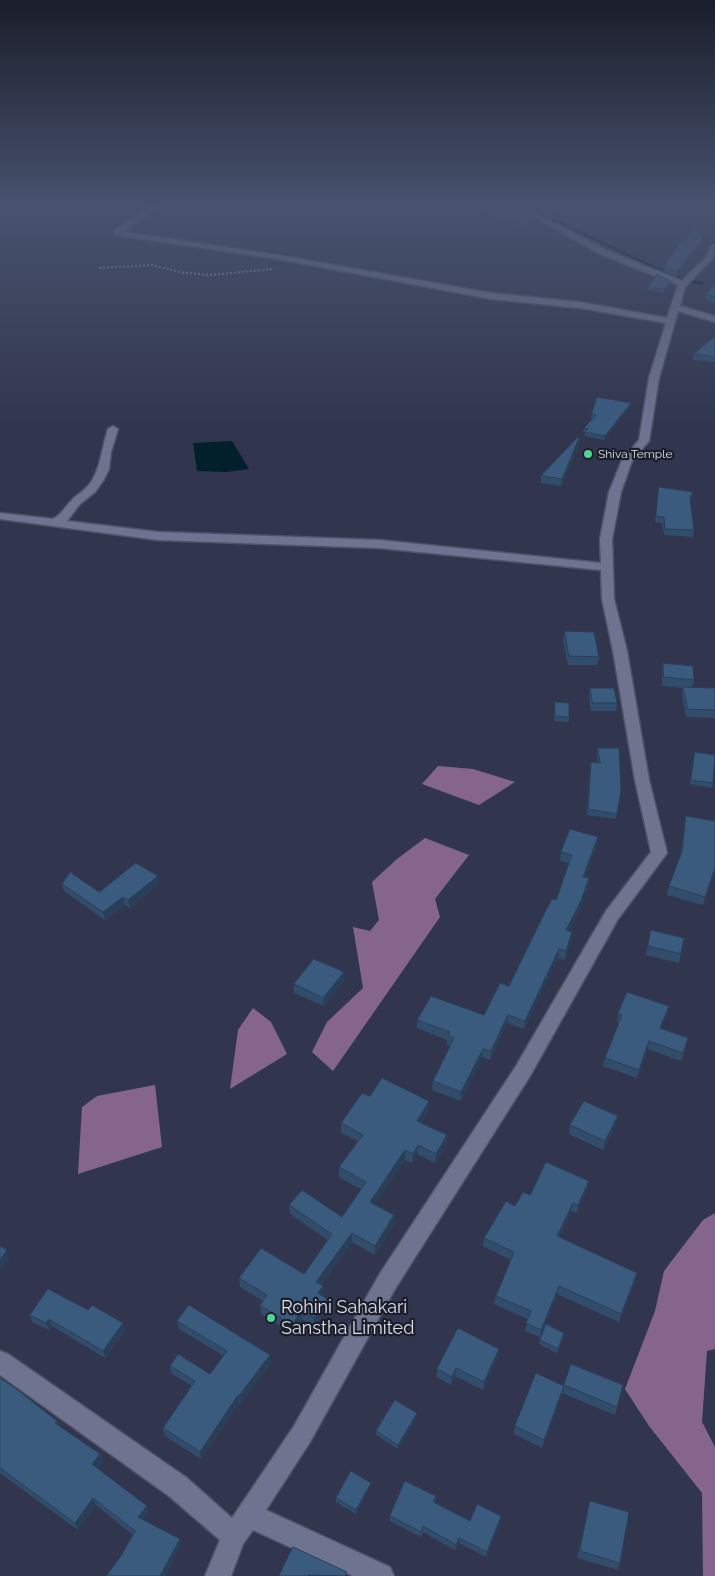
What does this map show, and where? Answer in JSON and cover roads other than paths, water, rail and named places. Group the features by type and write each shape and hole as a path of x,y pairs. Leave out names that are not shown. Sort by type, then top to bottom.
{"street":[{"path":"401,280 491,296 715,319"},
{"path":"672,280 683,284"},
{"path":"218,1576 234,1536 302,1434 387,1282 524,1071 612,915 659,853 642,780 620,650 608,599 606,539 615,492 627,460 644,441 654,378 672,314 683,284 687,280"},
{"path":"54,523 64,518 76,502 91,490 98,481 104,470 106,452 113,429"},
{"path":"0,516 158,536 379,544 607,567"},
{"path":"0,1362 178,1487 234,1536"},
{"path":"249,1515 381,1576"}],"water":[{"path":"232,441 249,469 226,472 197,471 193,443"}],"waterway":[{"path":"683,280 702,283"}],"place":[{"name":"Shiva Temple","path":"588,454"},
{"name":"Rohini Sahakari Sanstha Limited","path":"271,1318"}]}
